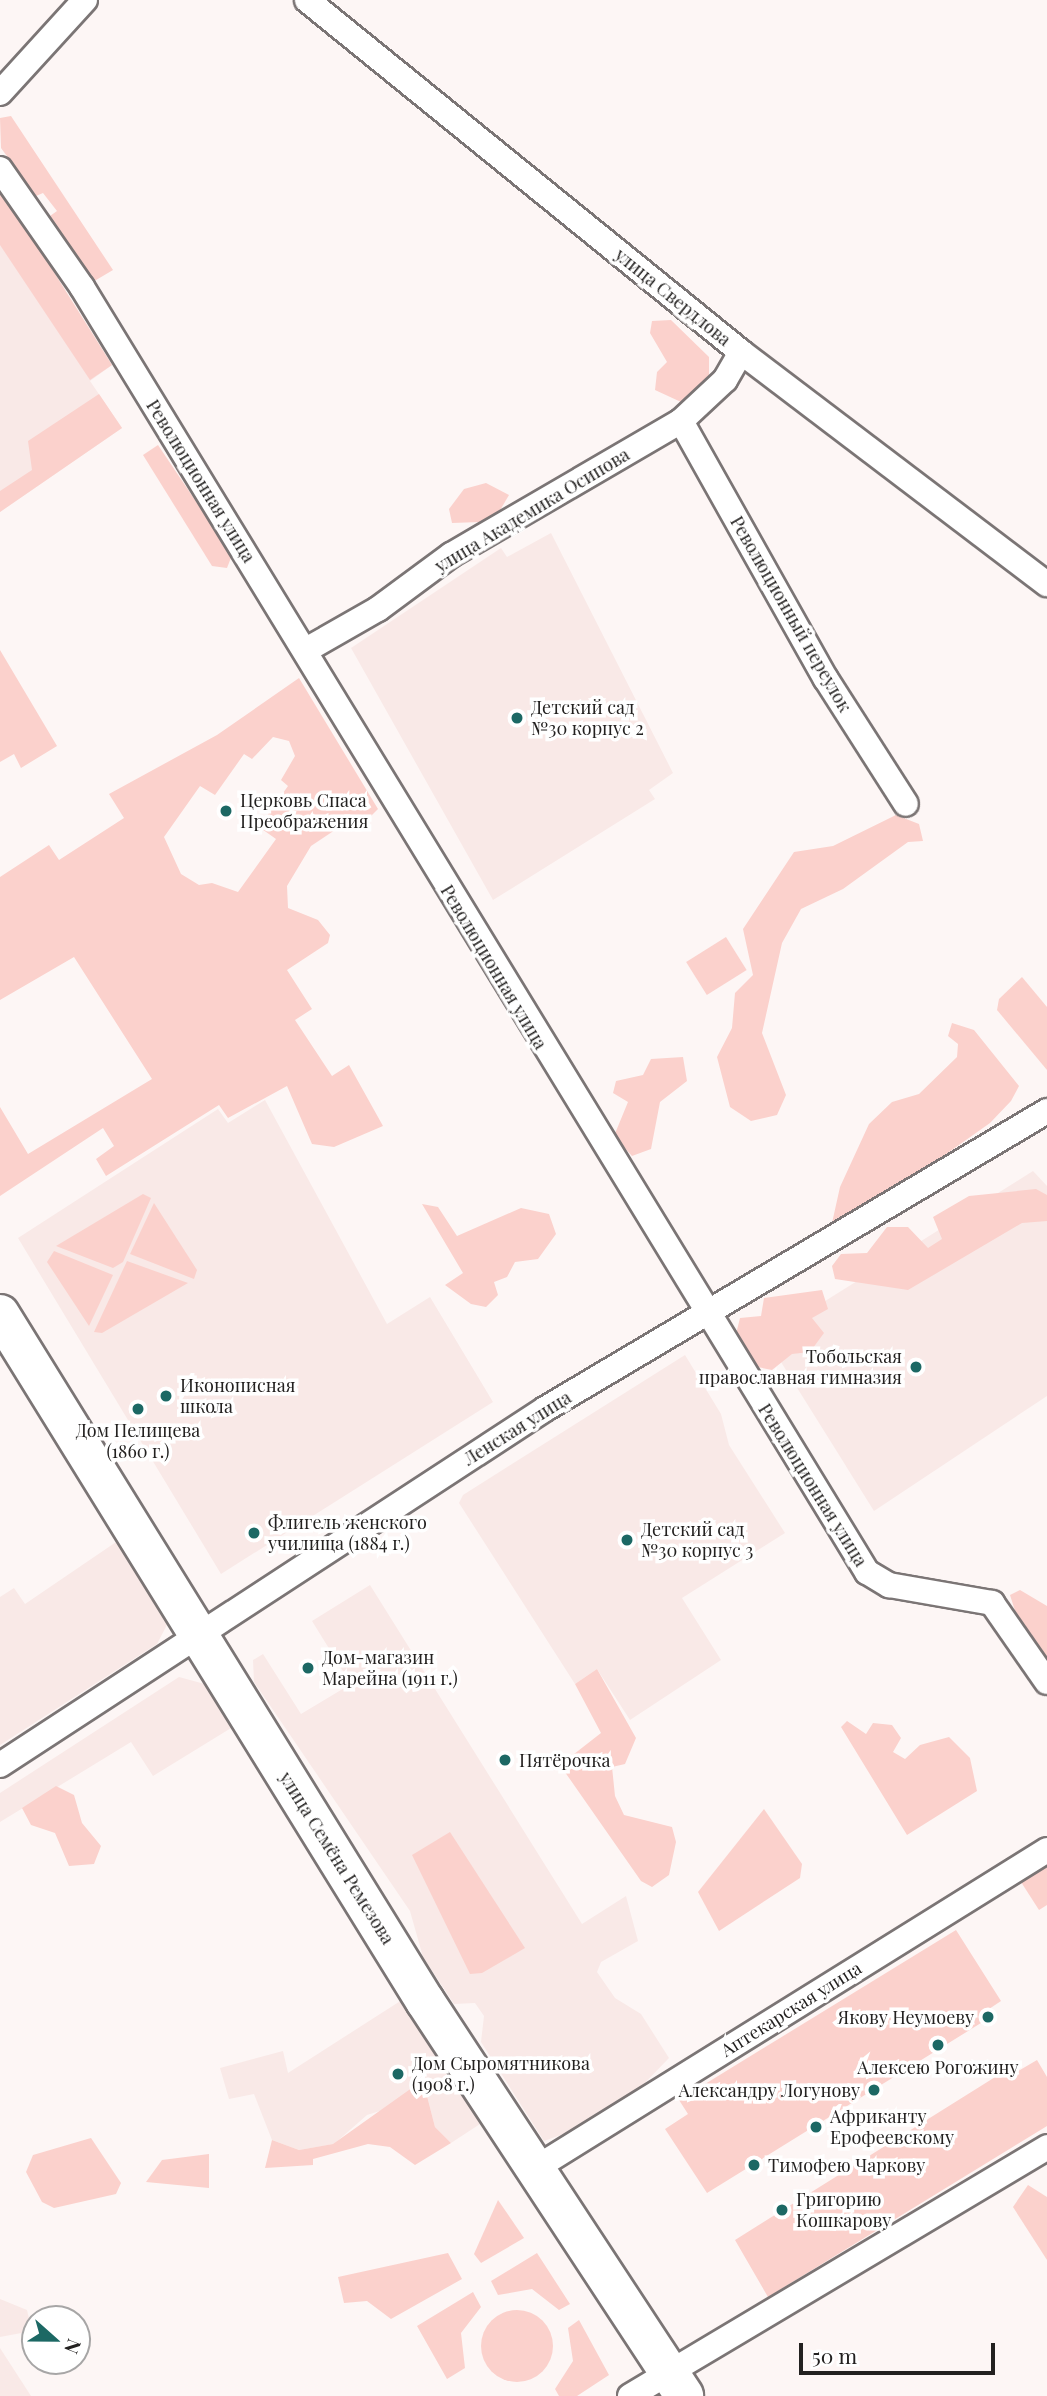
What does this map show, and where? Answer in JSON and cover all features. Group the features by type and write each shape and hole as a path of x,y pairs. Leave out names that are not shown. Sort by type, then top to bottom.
{"main road":[{"name":"улица Семёна Ремезова","path":"0,1314 199,1636 676,2384"}],"street":[{"path":"0,93 85,0"},
{"name":"улица Свердлова","path":"307,0 741,352 1047,584"},
{"name":"Революционная улица","path":"0,169 82,287 306,650 707,1315 867,1572 889,1585 992,1604 1047,1682"},
{"name":"улица Академика Осипова","path":"306,650 378,609 451,555 681,421 725,380 741,352"},
{"name":"Революционный переулок","path":"681,421 827,679 906,804"},
{"name":"Ленская улица","path":"0,1765 545,1409 1047,1111"},
{"name":"Аптекарская улица","path":"536,2168 1047,1850"},
{"path":"630,2396 676,2384 1047,2147"}],"shaded area":[{"path":"11,116 113,270 91,283 50,216 57,211 43,193 36,196 1,148 0,118"},
{"path":"0,186 112,365 90,381 122,428 0,512"},
{"path":"0,186 112,365 90,380 0,245"},
{"path":"671,320 709,357 709,375 681,402 655,390 657,372 667,362 650,333 652,321"},
{"path":"99,394 122,428 0,512 0,491 32,470 28,441"},
{"path":"158,445 232,555 227,568 212,566 143,455"},
{"path":"486,483 509,495 499,512 480,522 452,523 449,509 464,489"},
{"name":"Детский сад №30 корпус 2","path":"551,533 673,773 649,790 655,799 493,900 351,648 501,548 507,557"},
{"path":"0,650 57,746 21,768 14,754 0,762"},
{"path":"299,678 378,809 370,817 356,816 311,846 287,886 288,908 318,920 330,935 328,943 287,970 312,1009 295,1020 332,1076 349,1065 383,1126 334,1147 312,1144 287,1086 228,1118 219,1105 106,1176 96,1159 114,1146 103,1128 0,1196 0,1107 28,1154 152,1079 74,957 0,1000 0,877 49,845 59,860 124,818 109,794 217,735","holes":["273,737 289,741 295,756 281,780 288,786 259,827 276,839 238,892 212,883 199,885 181,874 164,837 200,786 215,795 244,754 252,759"]},
{"path":"896,815 919,824 923,841 908,842 843,889 801,909 782,943 762,1033 786,1095 777,1115 751,1121 730,1107 717,1057 732,1028 735,993 753,975 743,929 794,852 833,846"},
{"path":"726,937 747,970 707,995 686,962"},
{"path":"1022,977 1047,1007 1047,1070 997,1010 999,999"},
{"path":"952,1023 974,1030 1019,1086 1011,1101 990,1123 891,1193 832,1223 840,1187 869,1124 892,1102 919,1094 957,1057 958,1044 948,1036"},
{"path":"683,1057 687,1081 660,1102 651,1149 632,1156 614,1136 628,1102 613,1093 616,1081 643,1075 651,1059"},
{"path":"265,1100 387,1324 430,1297 493,1402 221,1574 18,1238 218,1109 228,1123"},
{"name":"Тобольская православная гимназия","path":"1033,1171 1047,1186 1047,1396 874,1511 766,1338"},
{"path":"1036,1189 1047,1195 1047,1221 1022,1223 908,1290 835,1279 832,1266 841,1254 867,1253 887,1227 908,1227 928,1248 942,1239 933,1217 969,1196"},
{"path":"143,1194 151,1198 123,1262 113,1268 56,1246"},
{"path":"154,1203 197,1270 194,1279 130,1254"},
{"path":"422,1204 438,1207 457,1236 521,1208 549,1214 556,1234 538,1259 515,1262 507,1277 494,1282 498,1295 486,1307 471,1304 445,1285 463,1273"},
{"path":"54,1251 113,1275 89,1326 47,1262"},
{"path":"127,1261 188,1283 102,1333 94,1332"},
{"path":"822,1290 828,1309 812,1318 824,1333 810,1352 792,1354 772,1370 748,1365 735,1338 740,1318 761,1316 764,1298"},
{"name":"Детский сад №30 корпус 3","path":"685,1355 721,1414 729,1445 785,1533 682,1598 721,1660 630,1720 597,1669 575,1684 459,1503 463,1495"},
{"path":"122,1538 170,1619 157,1644 0,1745 0,1597 14,1588 25,1604"},
{"path":"370,1585 582,1924 626,1896 638,1941 601,1962 597,1972 615,1998 641,2014 669,2058 636,2092 583,2127 544,2141 481,2042 484,2016 475,2003 454,2004 423,1957 410,1911 254,1682 253,1660 263,1654 301,1714 351,1684 312,1621"},
{"path":"1020,1590 1047,1606 1047,1667 1019,1623 1010,1595"},
{"path":"597,1669 636,1738 625,1764 612,1767 615,1796 624,1815 672,1827 676,1842 669,1875 652,1887 641,1881 560,1765 601,1733 575,1684"},
{"path":"179,1677 212,1686 236,1725 153,1776 131,1742 0,1822 0,1793"},
{"path":"847,1721 866,1734 873,1723 892,1725 901,1738 893,1752 905,1759 920,1745 949,1737 970,1758 977,1791 907,1835 841,1727"},
{"path":"56,1786 74,1795 82,1823 101,1846 94,1864 69,1866 55,1833 31,1825 22,1808"},
{"path":"764,1809 802,1864 800,1878 719,1931 698,1892"},
{"path":"450,1832 525,1948 482,1973 470,1974 412,1855"},
{"path":"1047,1866 1047,1905 1039,1910 1021,1882"},
{"path":"956,1930 1001,2001 986,2011 989,2018 707,2193 665,2129 688,2114 679,2100"},
{"path":"405,1998 483,2122 451,2143 435,2127 427,2096 367,2115 334,2144 299,2150 272,2140 254,2094 229,2099 220,2068 283,2051 288,2073"},
{"path":"1037,2060 1047,2077 1047,2126 768,2297 735,2240 1016,2064 1020,2070"},
{"path":"416,2085 427,2096 435,2127 451,2143 415,2165 390,2147 368,2144 313,2159 313,2165 265,2168 272,2140 299,2150 333,2144"},
{"path":"91,2138 121,2183 116,2194 54,2208 42,2202 26,2172 33,2155"},
{"path":"209,2154 209,2188 146,2182 162,2160"},
{"path":"1028,2185 1047,2197 1047,2260 1013,2207"},
{"path":"498,2200 524,2238 481,2263 474,2254"},
{"path":"448,2253 462,2279 391,2319 367,2301 344,2303 338,2277"},
{"path":"537,2253 570,2304 559,2310 532,2289 498,2295 491,2281"},
{"path":"473,2292 481,2307 461,2333 465,2368 447,2379 417,2326"},
{"path":"0,2299 21,2308 21,2333 0,2337"},
{"path":"517,2310 537,2316 547,2326 553,2346 547,2366 537,2376 517,2382 497,2376 487,2366 481,2346 487,2326 497,2316"},
{"path":"579,2320 609,2375 577,2396 559,2396 555,2389 573,2361 568,2328"},
{"path":"0,2348 31,2396 0,2396"}],"place":[{"name":"Детский сад №30 корпус 2","path":"517,718"},
{"name":"Церковь Спаса Преображения","path":"226,811"},
{"name":"Тобольская православная гимназия","path":"916,1367"},
{"name":"Иконописная школа","path":"166,1396"},
{"name":"Дом Пелищева (1860 г.)","path":"138,1409"},
{"name":"Флигель женского училища (1884 г.)","path":"254,1533"},
{"name":"Детский сад №30 корпус 3","path":"627,1540"},
{"name":"Дом-магазин Марейна (1911 г.)","path":"308,1668"},
{"name":"Пятёрочка","path":"505,1760"},
{"name":"Якову Неумоеву","path":"988,2017"},
{"name":"Алексею Рогожину","path":"938,2045"},
{"name":"Дом Сыромятникова (1908 г.)","path":"398,2074"},
{"name":"Александру Логунову","path":"874,2090"},
{"name":"Африканту Ерофеевскому","path":"816,2127"},
{"name":"Тимофею Чаркову","path":"754,2165"},
{"name":"Григорию Кошкарову","path":"782,2210"}]}
